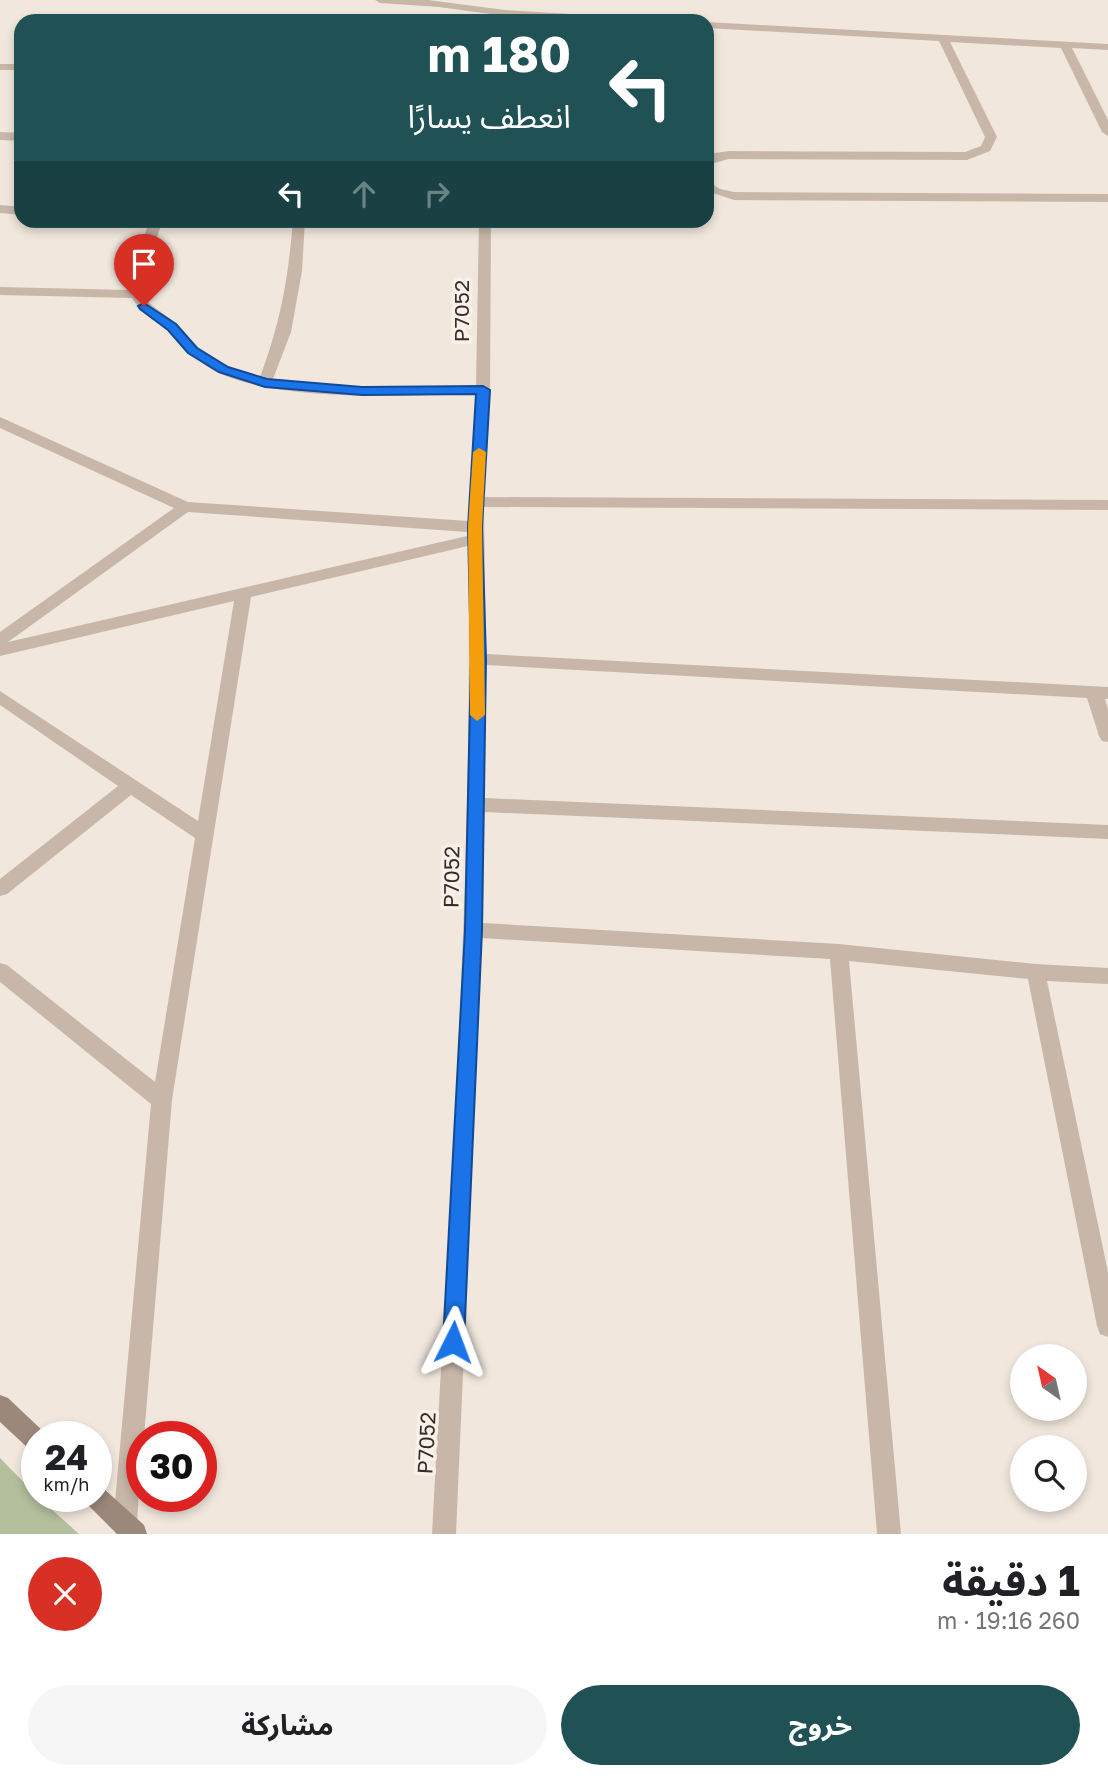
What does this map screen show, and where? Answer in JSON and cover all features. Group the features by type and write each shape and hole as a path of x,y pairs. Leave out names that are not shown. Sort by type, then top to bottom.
{"street":[{"path":"380,0 476,4 498,14"},
{"path":"714,25 1108,47"},
{"path":"714,157 967,156 986,148 992,137 943,38"},
{"path":"1065,45 1108,132"},
{"path":"714,190 734,196 1108,198"},
{"path":"154,228 135,280 136,293 144,306 172,327 192,350 224,370 265,383 362,391 483,390"},
{"path":"265,383 284,332 295,271 298,228"},
{"name":"P7052","path":"444,1534 473,930 478,659 475,533 483,390 485,228"},
{"path":"0,291 136,293"},
{"path":"0,422 185,507 475,533"},
{"path":"476,502 1108,505"},
{"path":"0,640 185,507"},
{"path":"0,650 243,594 475,533"},
{"path":"130,1529 162,1100 243,594"},
{"path":"478,659 1101,692 1108,736"},
{"path":"0,697 203,834"},
{"path":"0,889 131,785"},
{"path":"476,805 1108,832"},
{"path":"473,930 839,952 1036,972 1108,976"},
{"path":"839,952 888,1534"},
{"path":"0,971 162,1100"},
{"path":"1036,972 1108,1326"},
{"path":"0,1406 21,1426"},
{"path":"112,1512 130,1529"}],"green space":[{"path":"0,1458 21,1480 21,1512 55,1512 79,1534 0,1534"}],"slow traffic":[{"path":"477,715 475,527 479,452"}],"route":[{"path":"144,306 172,327 192,350 224,370 265,383 362,391 483,390 475,527 478,659 473,930 453,1342"}]}
